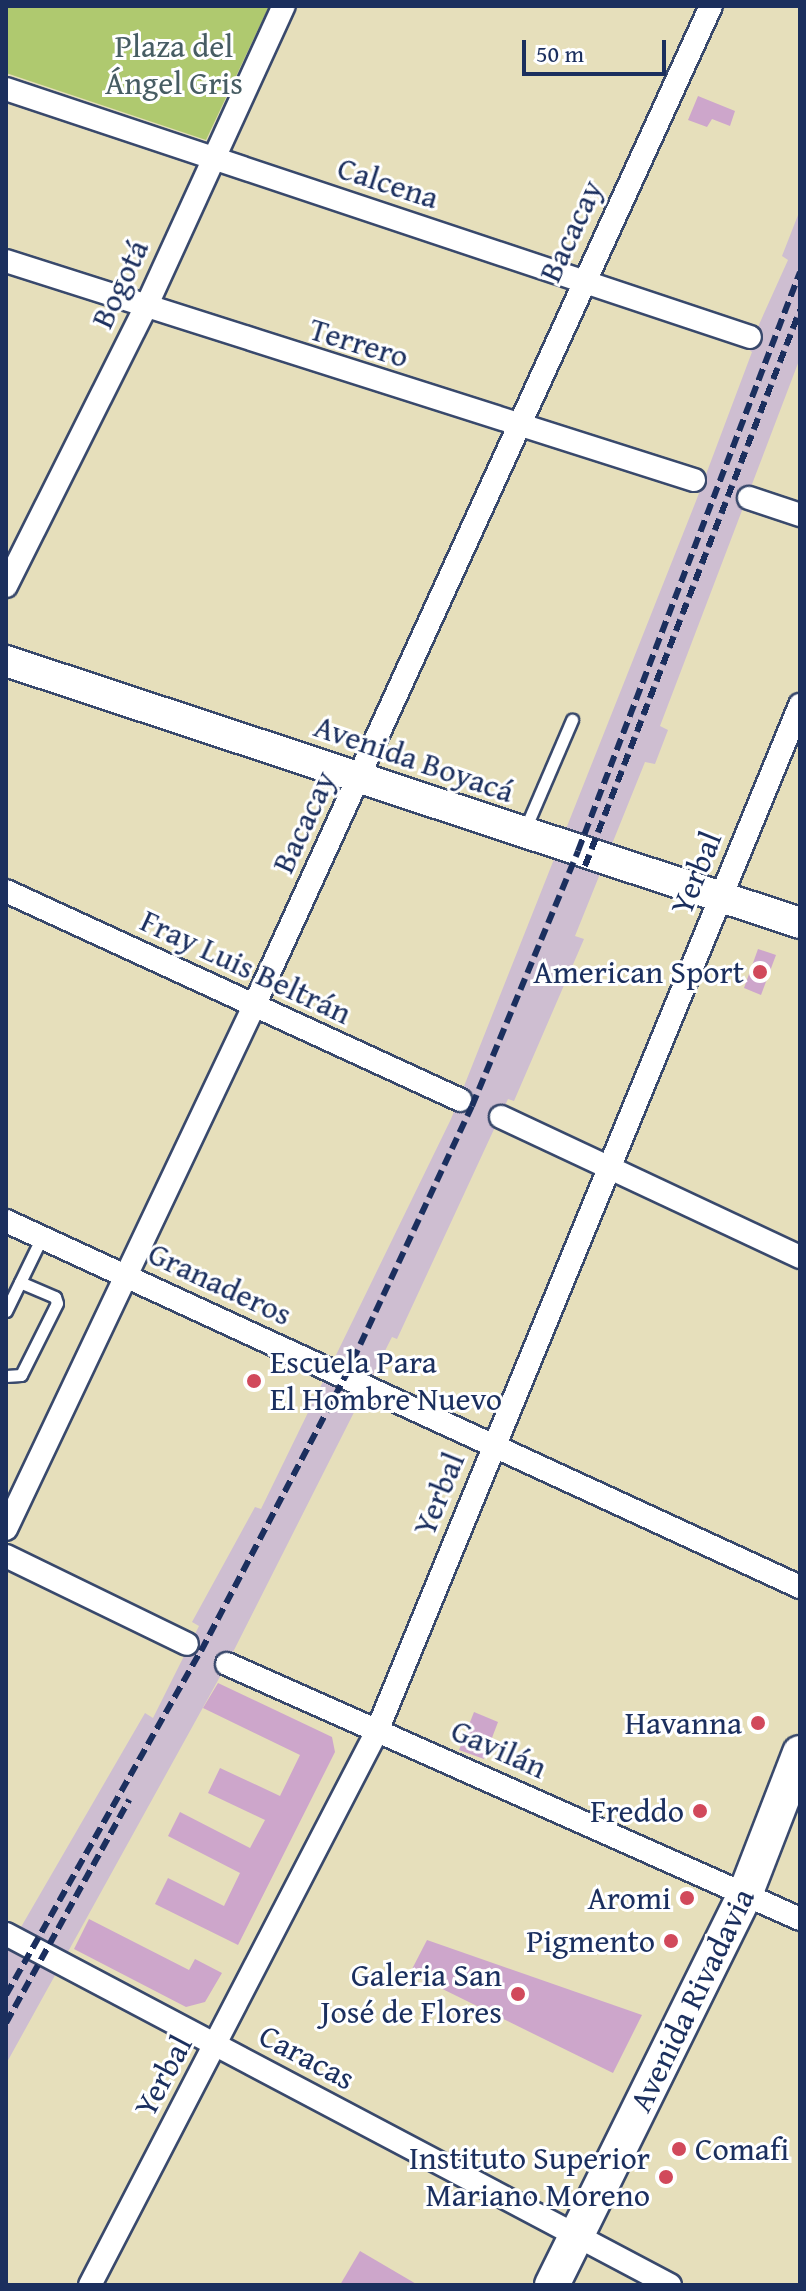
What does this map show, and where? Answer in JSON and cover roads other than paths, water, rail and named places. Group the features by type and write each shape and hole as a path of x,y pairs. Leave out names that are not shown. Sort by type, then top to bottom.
{"main road":[{"name":"Avenida Boyacá","path":"6,661 358,780 800,923"},
{"name":"Avenida Rivadavia","path":"552,2285 746,1892 800,1753"}],"street":[{"name":"Bogotá","path":"6,586 145,309 284,6"},
{"name":"Bacacay","path":"6,1529 254,1006 711,6"},
{"name":"Calcena","path":"6,89 750,337"},
{"name":"Terrero","path":"6,261 145,309 694,480"},
{"path":"749,498 800,515"},
{"name":"Yerbal","path":"90,2285 377,1731 800,705"},
{"name":"Fray Luis Beltrán","path":"6,891 460,1100"},
{"path":"501,1117 800,1257"},
{"name":"Granaderos","path":"6,1221 800,1587"},
{"path":"6,1556 187,1644"},
{"name":"Gavilán","path":"227,1664 746,1892 800,1919"},
{"name":"Caracas","path":"6,1934 216,2044 576,2240 670,2285"}],"lane":[{"path":"524,834 572,720"},
{"path":"6,1311 42,1237"},
{"path":"6,1376 21,1375 57,1303 55,1297 20,1282"}],"railway":[{"path":"6,1995 201,1651 345,1377 472,1106 578,851 800,272"},
{"path":"585,866 800,310"},
{"path":"6,2023 129,1800"}],"place":[{"name":"American Sport","path":"760,972"},
{"name":"Escuela Para El Hombre Nuevo","path":"254,1381"},
{"name":"Havanna","path":"758,1723"},
{"name":"Freddo","path":"700,1811"},
{"name":"Aromi","path":"687,1898"},
{"name":"Pigmento","path":"671,1941"},
{"name":"Galeria San José de Flores","path":"518,1994"},
{"name":"Comafi","path":"679,2149"},
{"name":"Instituto Superior Mariano Moreno","path":"666,2177"}],"park label":[{"name":"Plaza del Ángel Gris","path":"174,66"}]}
